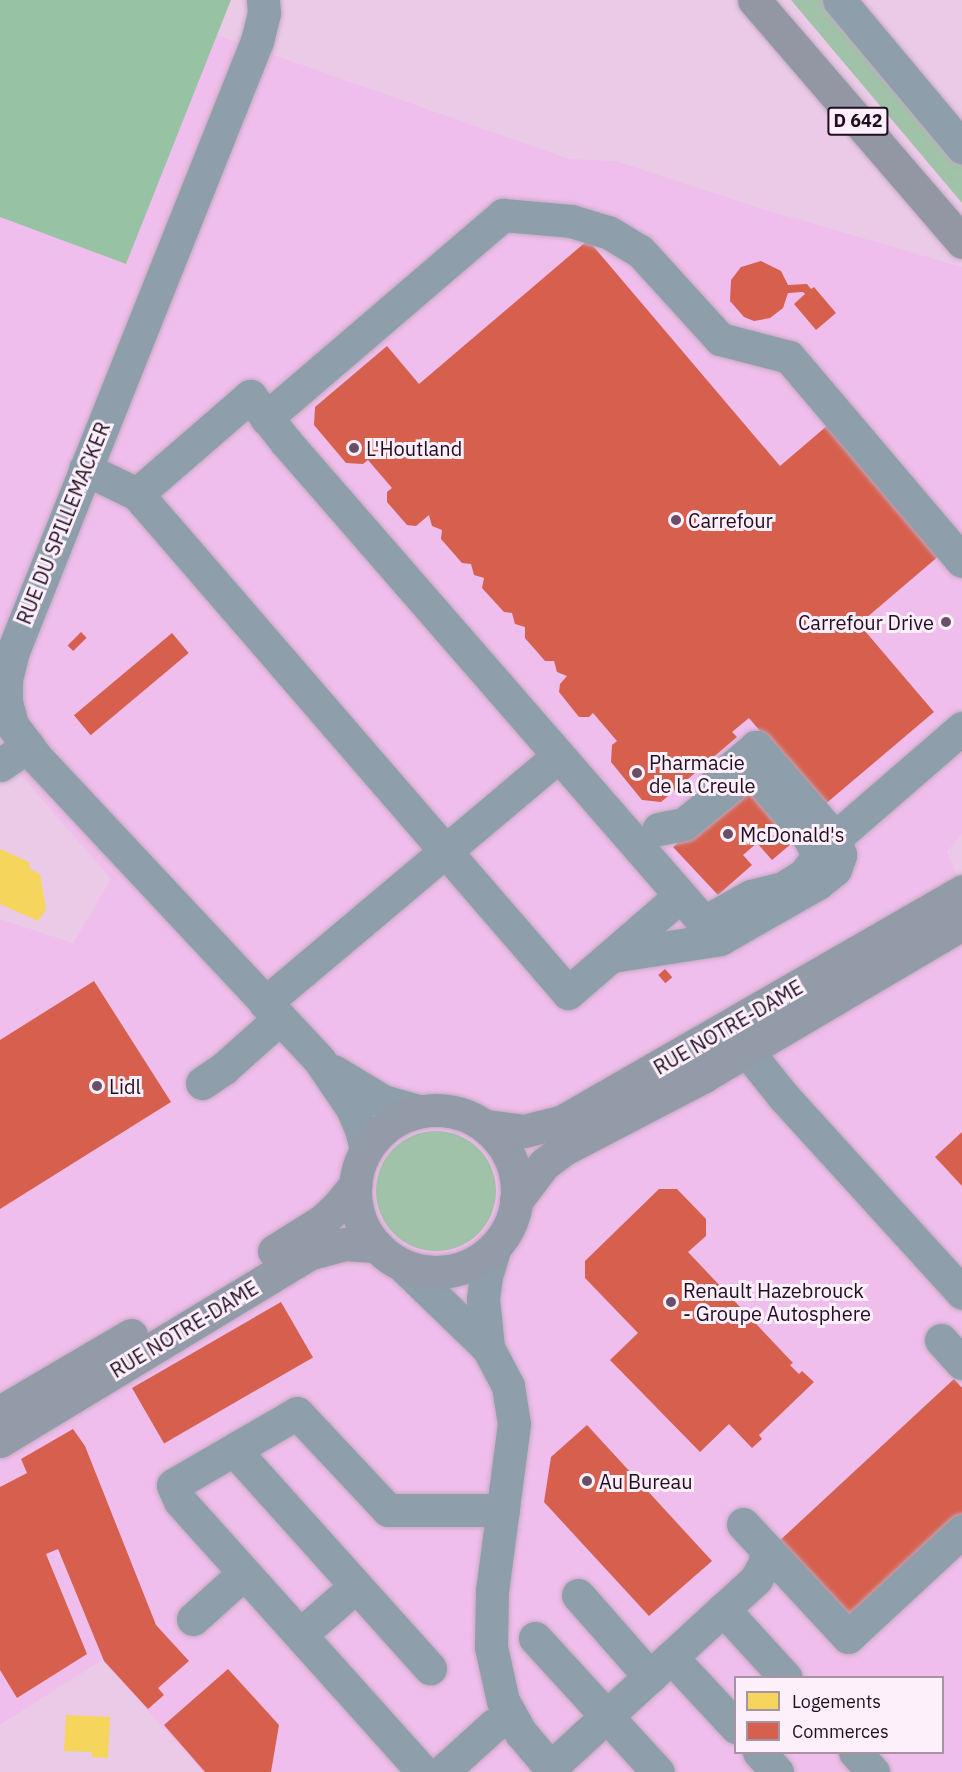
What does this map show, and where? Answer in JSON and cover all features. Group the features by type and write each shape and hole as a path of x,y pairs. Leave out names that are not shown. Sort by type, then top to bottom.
{"highway":[{"name":"D 642","path":"754,0 962,242"}],"main road":[{"name":"RUE NOTRE-DAME","path":"485,1126 524,1131 561,1122 962,891"},
{"name":"RUE NOTRE-DAME","path":"516,1201 544,1164 564,1149 747,1051 962,924"},
{"path":"419,1111 449,1111 468,1116 485,1126 500,1142 510,1160 516,1180 516,1201 512,1220 495,1246 471,1264 451,1270 421,1270 389,1255 361,1222 356,1204 355,1185 358,1166 366,1149 385,1127 401,1117 419,1111"},
{"name":"RUE NOTRE-DAME","path":"0,1418 304,1234 332,1213 355,1185"},
{"name":"RUE NOTRE-DAME","path":"0,1418 311,1253 345,1244 389,1255"}],"street":[{"name":"RUE DU SPILLEMACKER","path":"263,0 264,14 257,41 85,469 6,648 7,710 12,725 28,746 320,1061 352,1108 362,1129 366,1149"},
{"path":"839,0 962,147"},
{"path":"266,418 503,215 571,221 608,232 640,251 720,339 789,357 962,561"},
{"path":"137,494 250,396 266,418 558,756 645,836 680,897 694,914 705,919 716,916 751,896 769,877 824,841 962,728"},
{"path":"85,469 137,494 568,993 680,897"},
{"path":"0,765 28,746"},
{"path":"612,956 710,942 730,935 829,875 840,855 824,841 756,747 645,836"},
{"path":"202,1083 224,1068 272,1010 445,850 558,756"},
{"path":"747,1051 783,1096 962,1293"},
{"name":"RUE DU SPILLEMACKER","path":"320,1061 371,1095 394,1105 419,1111"},
{"path":"488,1348 483,1299 495,1246"},
{"path":"389,1255 488,1348 508,1386 513,1406 514,1424 492,1590 490,1630 497,1681 511,1716 552,1770 761,1572 766,1550"},
{"path":"423,1772 302,1634 180,1501 173,1485 297,1413 388,1510 503,1510"},
{"path":"235,1451 430,1668"},
{"path":"743,1524 848,1637 962,1531"},
{"path":"194,1620 244,1573"},
{"path":"302,1634 356,1586"},
{"path":"578,1595 734,1726"},
{"path":"723,1609 785,1676"},
{"path":"535,1638 658,1772"},
{"path":"442,1772 494,1725 511,1716"},
{"path":"761,1754 777,1772"},
{"path":"857,1754 873,1772"}],"shaded area":[{"path":"217,35 569,159 616,161 756,207 962,267 962,834 947,851 962,888 962,1772 203,1772 102,1660 0,1725 0,919 73,943 111,879 0,751 0,217 126,264"}],"green space":[{"path":"0,0 231,0 126,264 0,217"},
{"path":"791,0 829,0 962,162 962,203"},
{"path":"436,1131 459,1136 478,1149 491,1168 496,1191 491,1214 478,1233 459,1246 436,1251 413,1246 394,1233 381,1214 376,1191 381,1168 394,1149 413,1136"}],"building: Logements":[{"path":"0,849 29,862 30,869 40,874 46,909 38,921 0,904"},
{"path":"66,1715 110,1717 108,1758 92,1757 92,1752 64,1751"}],"building: Commerces":[{"name":"Carrefour","path":"588,240 780,466 828,425 940,555 859,624 934,712 823,806 749,718 732,732 737,737 661,802 642,800 611,762 612,745 617,741 593,713 589,717 579,717 559,692 560,684 567,676 557,672 554,661 545,661 525,638 525,627 515,624 512,613 504,612 482,588 484,578 474,575 471,564 462,563 441,539 442,530 432,526 429,515 416,526 407,525 387,502 387,492 392,488 368,460 363,464 346,463 314,425 315,407 387,346 419,384"},
{"path":"761,261 781,271 788,285 807,284 811,289 814,287 836,313 816,330 794,304 805,294 803,292 788,293 783,308 770,318 754,321 744,317 730,301 731,280 741,267"},
{"path":"81,632 87,638 73,651 68,645"},
{"path":"172,633 189,653 91,735 74,715"},
{"name":"McDonald's","path":"748,787 778,822 766,831 771,837 780,830 791,844 772,860 757,843 743,855 752,865 718,895 673,847 735,794"},
{"path":"665,969 672,977 665,983 658,975"},
{"path":"94,981 171,1102 0,1209 0,1040"},
{"path":"962,1132 962,1186 935,1157"},
{"name":"Renault Hazebrouck - Groupe Autosphere","path":"659,1189 677,1189 706,1219 706,1236 688,1252 793,1363 790,1365 799,1374 802,1371 814,1382 759,1435 762,1439 752,1448 729,1424 700,1452 610,1360 638,1333 585,1278 585,1261"},
{"path":"281,1302 313,1357 164,1443 132,1388"},
{"path":"954,1379 962,1388 962,1517 848,1622 776,1544"},
{"path":"587,1425 712,1561 649,1616 544,1502 551,1457"},
{"path":"73,1429 85,1446 156,1625 189,1661 158,1688 164,1695 148,1709 104,1661 58,1549 46,1554 87,1654 17,1698 0,1670 0,1487 27,1473 21,1459"},
{"path":"228,1669 279,1725 271,1772 205,1772 164,1725"}],"place":[{"name":"L'Houtland","path":"354,448"},
{"name":"Carrefour","path":"676,520"},
{"name":"Carrefour Drive","path":"946,622"},
{"name":"Pharmacie de la Creule","path":"637,773"},
{"name":"McDonald's","path":"728,834"},
{"name":"Lidl","path":"97,1086"},
{"name":"Renault Hazebrouck - Groupe Autosphere","path":"671,1302"},
{"name":"Au Bureau","path":"587,1481"}]}
